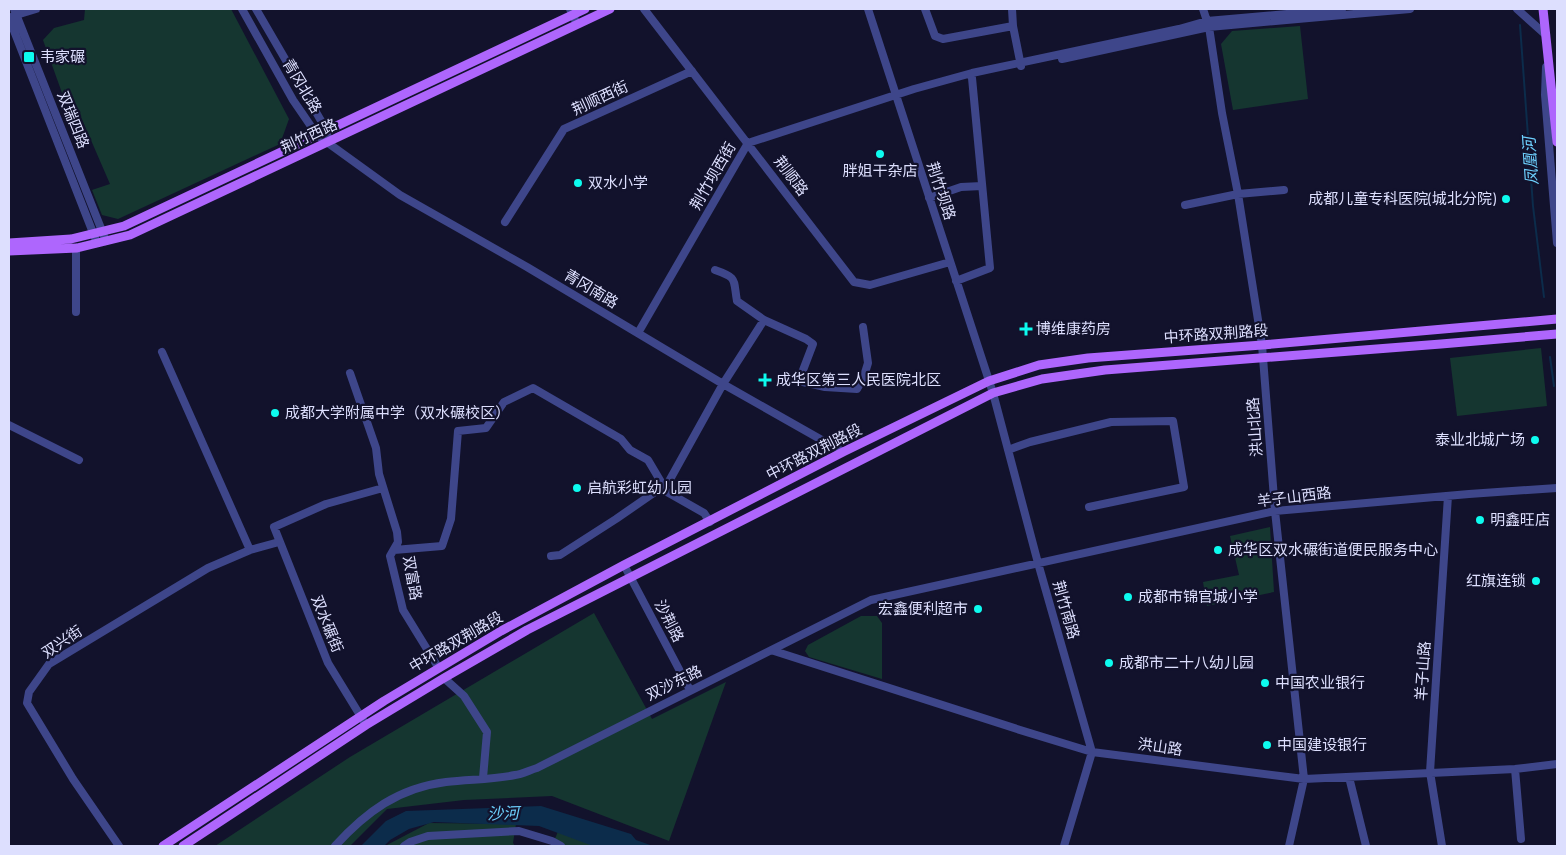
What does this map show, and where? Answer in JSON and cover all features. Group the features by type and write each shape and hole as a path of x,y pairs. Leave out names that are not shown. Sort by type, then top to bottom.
{"main road":[{"name":"荆竹西路","path":"9,243 71,239 124,226 571,12 585,9"},
{"name":"荆竹西路","path":"9,251 76,248 130,235 610,9"},
{"path":"1543,9 1557,142"},
{"name":"中环路双荆路段","path":"163,846 438,667 501,631 843,452 989,381 1039,365 1088,358 1557,319"},
{"name":"中环路双荆路段","path":"183,846 366,726 527,630 993,393 1042,379 1105,370 1557,334"}],"street":[{"path":"12,15 36,9"},
{"name":"青冈北路","path":"242,9 293,100 317,135 328,143"},
{"name":"青冈北路","path":"256,9 327,130 328,143"},
{"name":"荆顺路","path":"644,9 854,282 870,285 950,262"},
{"name":"荆竹坝路","path":"868,9 989,381"},
{"path":"925,9 935,36 943,39 1013,26"},
{"path":"1012,9 1013,26 1021,65"},
{"name":"洪山北路","path":"1203,9 1208,24 1222,114 1238,194 1264,358 1275,511 1304,780 1289,846"},
{"path":"897,96 914,89 972,73 1161,39 1208,24 1342,9"},
{"path":"1208,24 1410,9"},
{"path":"1518,9 1546,35"},
{"path":"571,12 577,24"},
{"name":"双瑞四路","path":"12,15 102,242"},
{"path":"1548,46 1545,95 1557,243"},
{"path":"897,96 917,93 1021,65"},
{"name":"荆顺西街","path":"505,222 564,129 692,71"},
{"path":"956,281 990,268 972,78"},
{"name":"荆竹坝西街","path":"638,333 748,143 897,96"},
{"name":"青冈南路","path":"328,143 400,195 843,452"},
{"path":"929,198 961,187 982,186"},
{"path":"1185,205 1238,194 1284,190"},
{"path":"76,248 76,312"},
{"path":"715,270 730,275 736,283 737,301 764,320 813,344 800,378 804,382 825,387 857,389 868,364 863,327"},
{"path":"551,556 560,555 668,483 723,384 764,320"},
{"path":"162,352 250,550"},
{"name":"双富路","path":"350,373 376,448 378,474 397,532 398,542 390,556 403,610 438,667"},
{"name":"荆竹南路","path":"989,381 1092,752"},
{"path":"394,550 442,546 451,519 458,431 486,428 504,402 533,388 621,439 630,450 648,460 667,492 704,513 710,522"},
{"path":"1008,450 1030,442 1111,422 1173,420 1184,487 1088,507"},
{"path":"9,425 79,460"},
{"name":"双水碾街","path":"366,726 328,663 274,527 326,504 383,488"},
{"name":"羊子山西路","path":"1038,563 1275,511 1557,488"},
{"name":"羊子山路","path":"1442,846 1430,772 1448,496"},
{"name":"双兴街","path":"119,846 73,779 27,703 29,692 49,664 208,568 250,550 280,542"},
{"name":"双沙东路","path":"334,846 374,809 398,795 422,786 515,775 537,768 690,690 774,651 871,600 1038,563"},
{"name":"沙荆路","path":"624,565 690,690"},
{"name":"洪山路","path":"774,651 1092,752 1304,780 1515,769 1557,764"},
{"path":"444,678 464,696 487,732 483,778"},
{"path":"1064,846 1092,752"},
{"path":"1515,769 1521,839"},
{"path":"1350,777 1366,846"},
{"path":"404,846 428,836 519,831 552,841 561,846"}],"green space":[{"path":"85,9 231,9 289,119 280,144 118,219 102,215 92,190 110,184 74,101 66,104 43,40 54,28 84,20"},
{"path":"1300,26 1308,99 1233,110 1221,44 1232,31"},
{"path":"1541,348 1547,406 1457,416 1450,358"},
{"path":"1270,527 1274,592 1207,606 1203,582 1239,575 1230,536"},
{"path":"594,613 652,719 726,682 669,841 552,796 464,800 387,809 350,846 215,846 350,757"},
{"path":"861,616 877,616 882,623 882,679 809,657 805,651 808,645"},
{"path":"429,823 516,824 513,843 515,846 385,846"},
{"path":"559,829 606,846 552,846"}],"water":[{"name":"沙河","path":"541,806 631,834 636,840 653,846 593,846 539,826 434,822 409,829 390,840 384,846 361,846 386,821 406,811"}],"waterway":[{"name":"凤凰河","path":"1520,25 1533,206 1544,297"},
{"name":"凤凰河","path":"1550,357 1554,386"}],"place":[{"name":"韦家碾","path":"29,57"},
{"name":"胖姐干杂店","path":"880,154"},
{"name":"双水小学","path":"578,183"},
{"name":"成都儿童专科医院(城北分院)","path":"1506,199"},
{"name":"博维康药房","path":"1026,329"},
{"name":"成华区第三人民医院北区","path":"765,380"},
{"name":"成都大学附属中学（双水碾校区）","path":"275,413"},
{"name":"泰业北城广场","path":"1535,440"},
{"name":"启航彩虹幼儿园","path":"577,488"},
{"name":"明鑫旺店","path":"1480,520"},
{"name":"成华区双水碾街道便民服务中心","path":"1218,550"},
{"name":"红旗连锁","path":"1536,581"},
{"name":"成都市锦官城小学","path":"1128,597"},
{"name":"宏鑫便利超市","path":"978,609"},
{"name":"成都市二十八幼儿园","path":"1109,663"},
{"name":"中国农业银行","path":"1265,683"},
{"name":"中国建设银行","path":"1267,745"}]}
